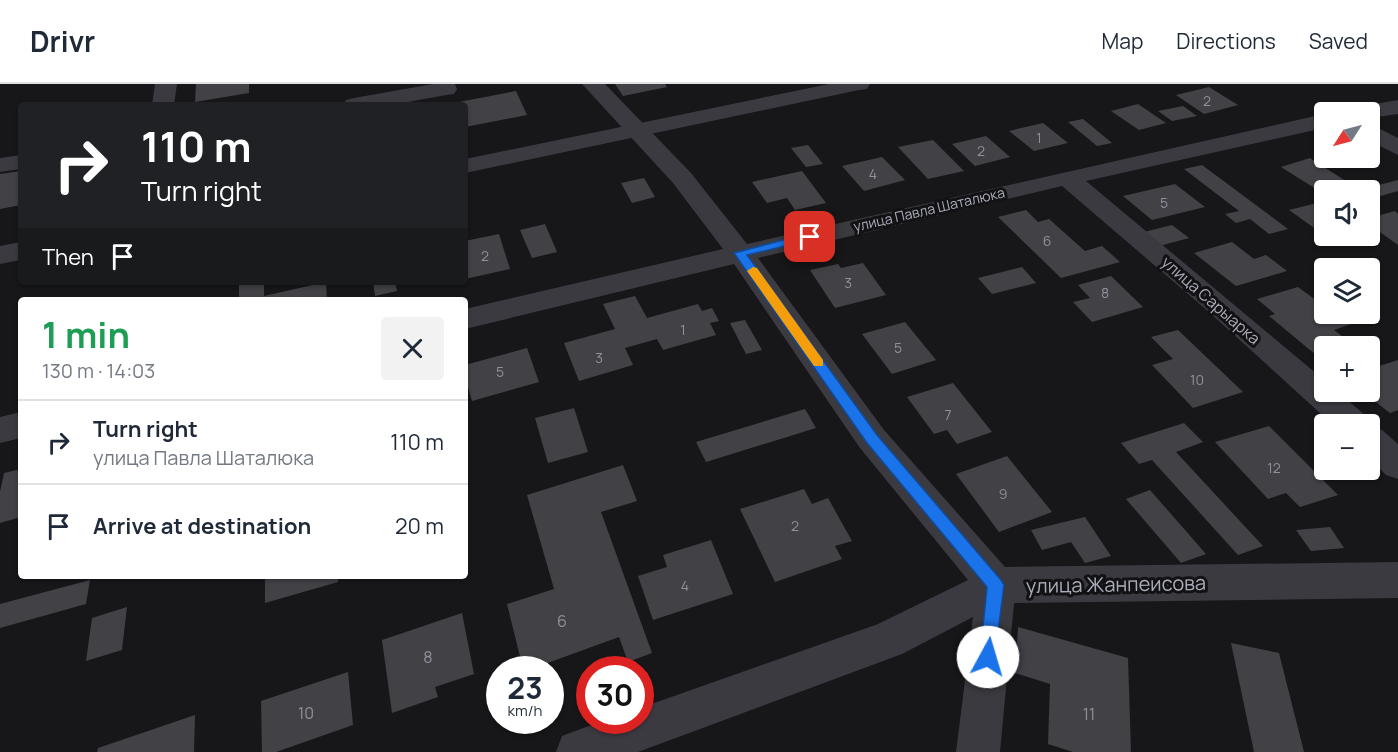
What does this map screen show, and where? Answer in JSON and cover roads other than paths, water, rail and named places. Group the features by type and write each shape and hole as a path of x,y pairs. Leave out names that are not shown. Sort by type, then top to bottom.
{"street":[{"path":"163,102 166,84"},
{"path":"371,102 446,89 444,84"},
{"path":"593,84 682,178 740,253 872,439 996,585 978,752"},
{"path":"468,165 638,132 859,84"},
{"path":"1380,110 1398,107"},
{"name":"улица Павла Шаталюка","path":"468,319 740,253 1314,123"},
{"path":"1380,137 1398,148"},
{"path":"0,165 18,162"},
{"name":"улица Сарыарка","path":"1066,178 1219,305 1342,414"},
{"path":"0,255 18,252"},
{"path":"0,430 18,426"},
{"path":"1380,448 1398,465"},
{"name":"улица Жанпеисова","path":"578,752 888,640 996,585 1398,580"}]}
